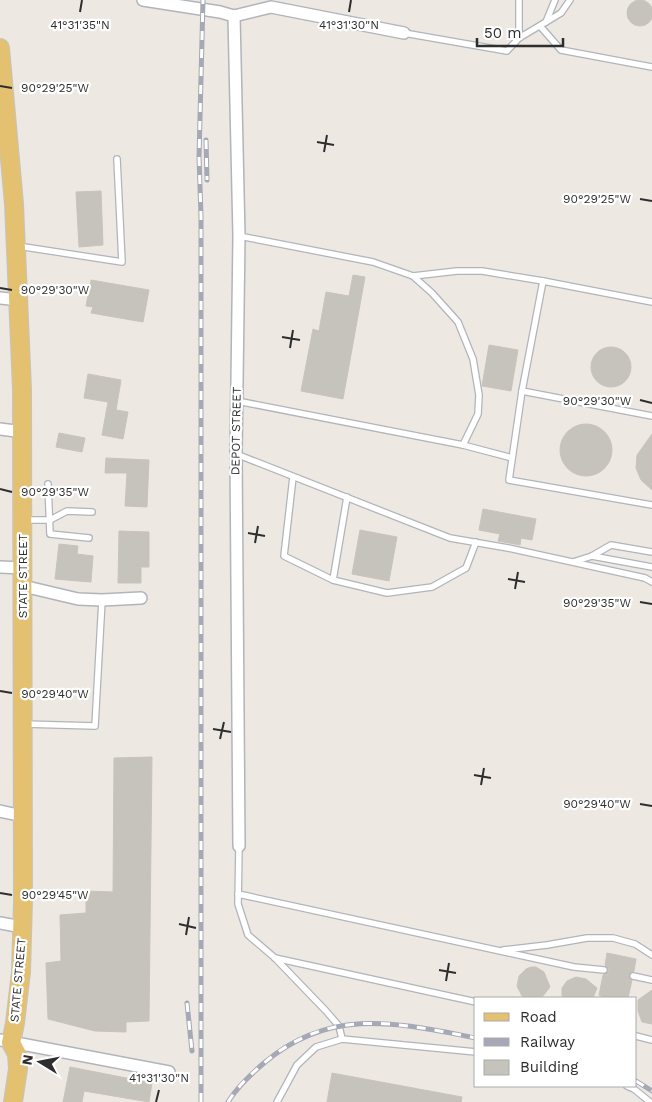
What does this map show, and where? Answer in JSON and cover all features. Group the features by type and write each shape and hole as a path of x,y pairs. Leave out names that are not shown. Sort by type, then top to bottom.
{"main road":[{"name":"STATE STREET","path":"0,48 4,129 14,204 23,432 21,972 15,1023 4,1045 17,1054 18,1069 14,1102"}],"street":[{"path":"142,0 220,12 234,16 271,7 404,33"},
{"name":"DEPOT STREET","path":"234,16 239,236 236,402 239,846"},
{"path":"0,298 18,300"},
{"path":"0,429 23,432"},
{"path":"0,567 23,568"},
{"path":"23,586 78,599 141,598"},
{"path":"0,811 23,816"},
{"path":"0,923 22,926"},
{"path":"4,1045 170,1072"}],"lane":[{"path":"519,0 519,38"},
{"path":"546,22 555,0"},
{"path":"404,33 507,51 519,38 561,13 570,0"},
{"path":"540,26 561,50 652,67"},
{"path":"16,246 122,262 117,159"},
{"path":"239,236 374,262 413,276 432,293 458,322 473,359 478,395 478,414 463,445"},
{"path":"413,276 457,271 482,271 652,302"},
{"path":"543,281 522,391 509,480 652,505"},
{"path":"522,391 652,416"},
{"path":"236,402 463,445 512,458"},
{"path":"236,454 450,538 572,562 645,578 652,582"},
{"path":"293,477 284,556 333,580 387,594 432,587 466,568 476,542"},
{"path":"48,484 50,534 89,538"},
{"path":"333,580 347,498"},
{"path":"23,520 50,520 68,510 92,512"},
{"path":"572,562 592,556 611,544 652,552"},
{"path":"592,556 652,567"},
{"path":"23,724 95,726 102,600"},
{"path":"239,846 238,904 248,935 275,958 326,1010 339,1026 342,1039"},
{"path":"238,894 574,966 604,970"},
{"path":"498,950 547,945 587,938 613,938 635,944 652,954"},
{"path":"275,958 474,1002"},
{"path":"633,976 652,980"},
{"path":"637,1036 652,1040"},
{"path":"277,1102 297,1065 316,1047 342,1039 474,1052"},
{"path":"629,1087 650,1102"}],"building":[{"path":"640,0 649,4 653,13 649,22 640,26 631,22 627,13 631,4"},
{"path":"101,191 103,245 79,247 76,192"},
{"path":"353,275 365,277 343,399 301,391 313,329 319,331 326,292 349,296"},
{"path":"91,280 149,290 143,322 91,313 93,307 86,306"},
{"path":"489,345 518,350 511,391 482,386"},
{"path":"615,347 622,350 628,356 631,367 630,375 622,384 615,387 607,387 600,384 592,375 591,363 594,356 603,348"},
{"path":"88,374 121,380 116,410 128,412 123,439 102,435 108,402 84,398"},
{"path":"586,424 596,426 604,432 610,440 612,450 610,460 604,468 596,474 586,476 576,474 568,468 562,460 560,450 562,440 568,432 576,426"},
{"path":"59,433 85,438 82,452 56,447"},
{"path":"652,434 652,490 641,480 636,468 637,455"},
{"path":"106,458 149,460 147,507 125,506 127,473 105,473"},
{"path":"483,509 536,519 532,540 521,538 520,545 498,541 500,534 479,530"},
{"path":"360,530 397,537 389,581 352,574"},
{"path":"119,531 149,532 149,567 141,567 141,583 118,583"},
{"path":"59,544 78,546 77,554 93,556 91,582 55,579"},
{"path":"152,757 149,1021 126,1022 126,1032 95,1031 48,1019 46,963 61,961 60,915 86,913 86,891 113,892 114,758"},
{"path":"607,953 636,959 634,971 629,975 629,978 632,980 628,997 603,997 599,995 603,975 609,971 605,965"},
{"path":"536,967 544,972 550,987 543,996 522,996 517,986 519,976 526,969"},
{"path":"576,977 586,979 597,988 593,997 562,997 562,988 567,981"},
{"path":"652,990 652,1024 642,1022 638,1011 638,1000"},
{"path":"70,1067 152,1083 149,1102 84,1091 82,1102 63,1102"},
{"path":"332,1073 462,1097 461,1102 327,1102"}],"railway":[{"path":"201,1102 201,216 199,157 203,0"},
{"path":"206,140 207,180"},
{"path":"187,1003 192,1051"},
{"path":"228,1102 254,1072 289,1045 314,1033 340,1026 392,1024 474,1038"},
{"path":"637,1082 652,1091"}]}
